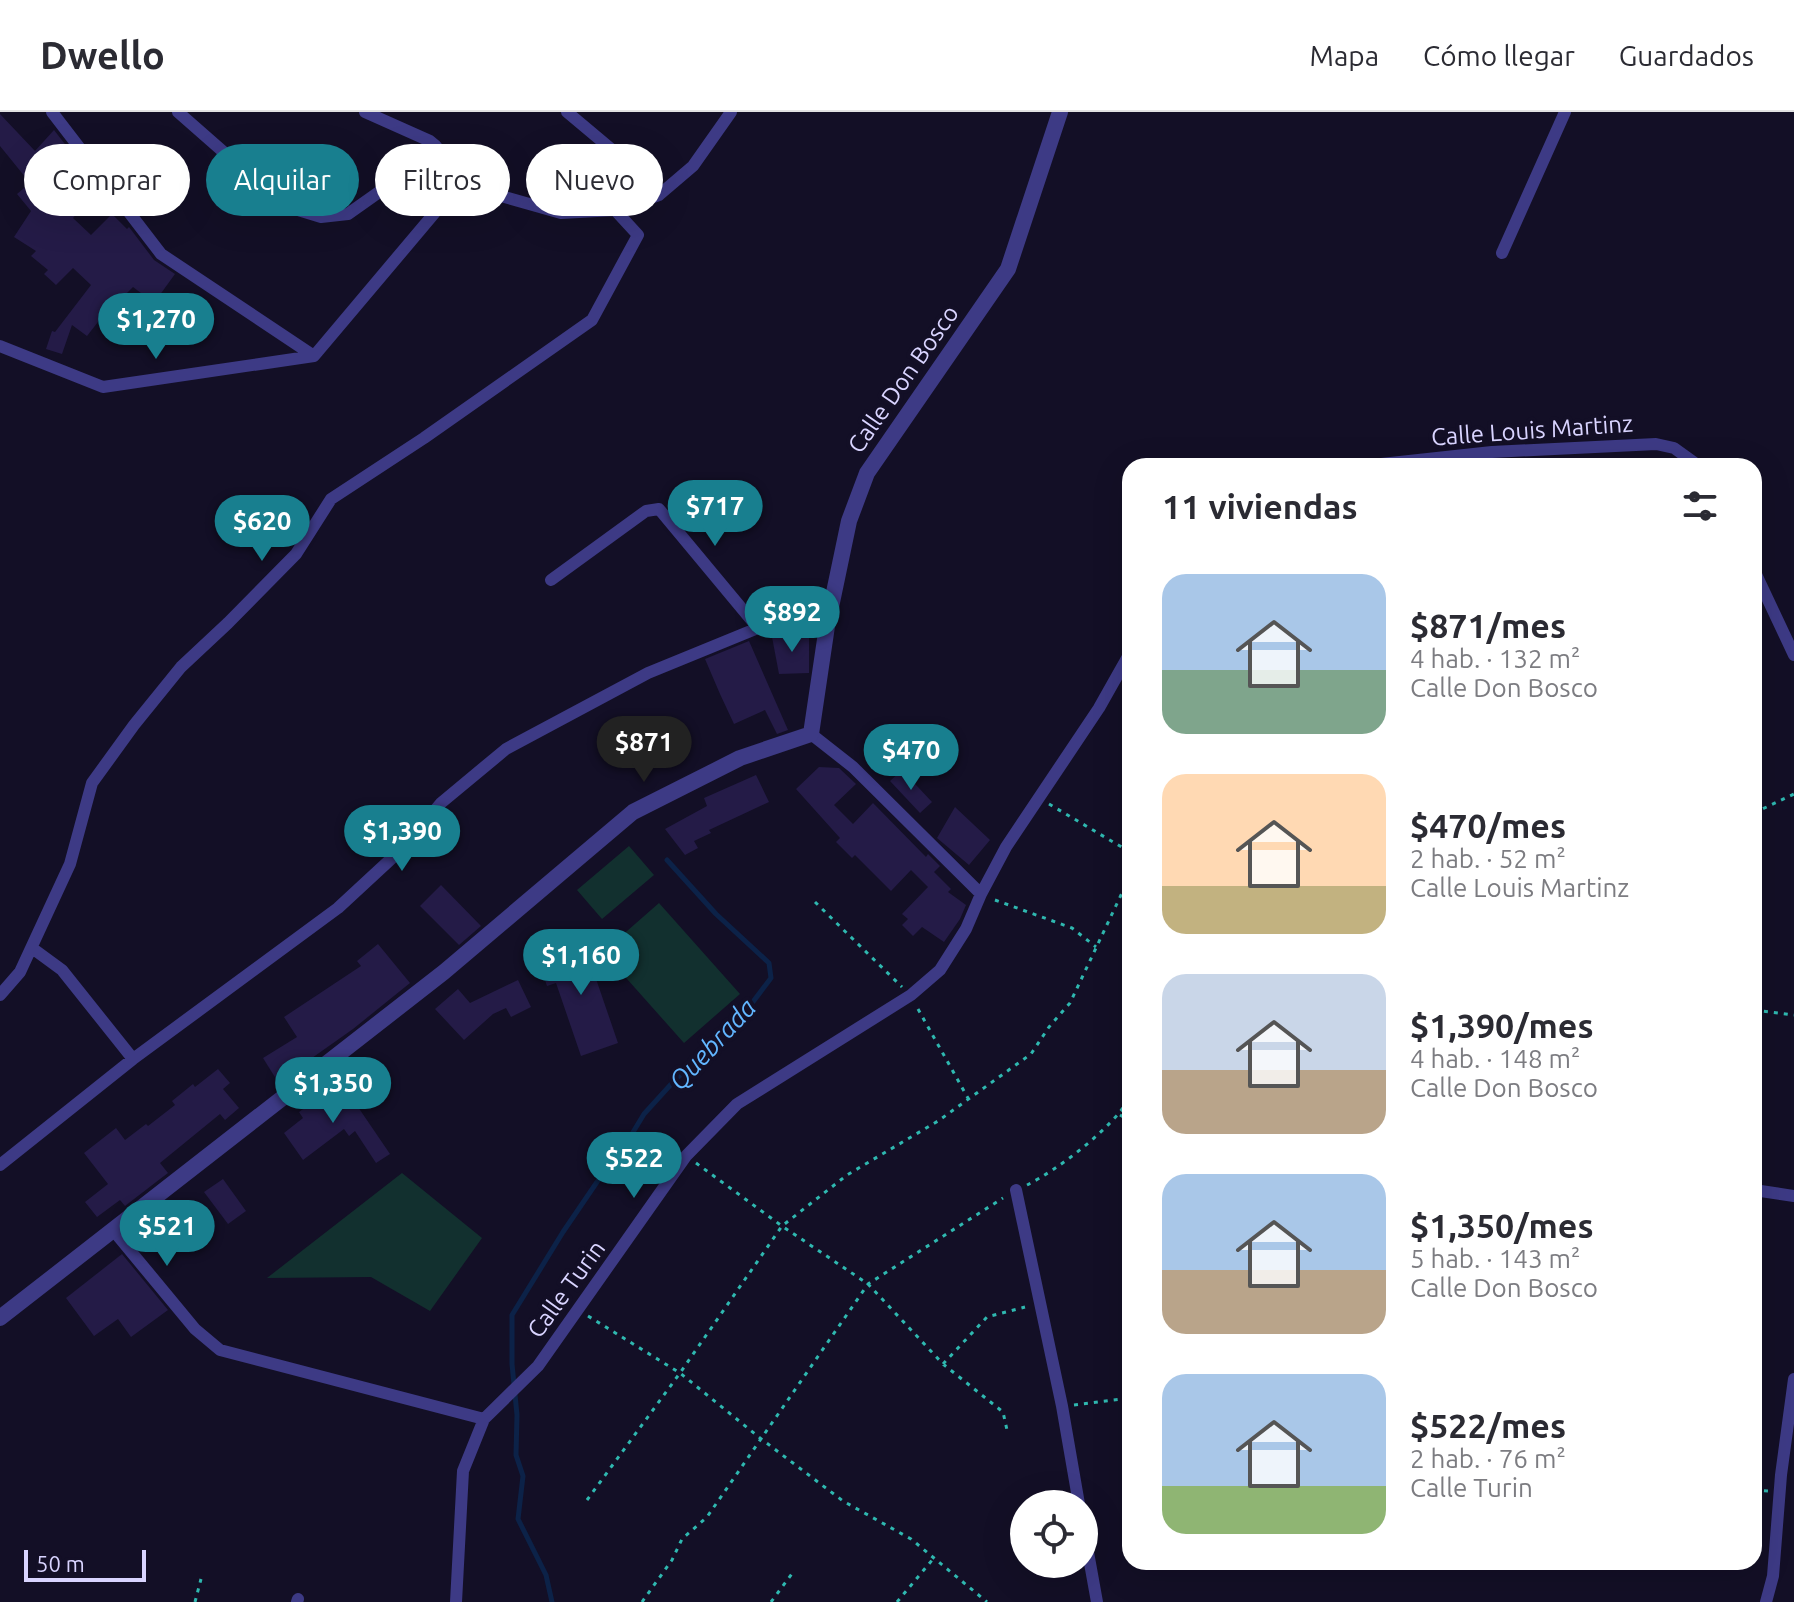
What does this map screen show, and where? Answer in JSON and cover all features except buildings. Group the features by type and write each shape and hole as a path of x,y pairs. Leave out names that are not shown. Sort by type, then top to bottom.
{"street":[{"path":"52,112 161,254 314,356"},
{"path":"178,112 285,206 321,217 348,214 375,195"},
{"path":"365,112 434,144"},
{"path":"567,112 605,144"},
{"path":"663,192 693,166 730,112"},
{"name":"Calle Don Bosco","path":"811,734 827,626 849,521 867,473 1008,269 1060,112"},
{"path":"1502,253 1565,112"},
{"path":"0,346 103,387 314,356 432,216"},
{"path":"0,995 20,972 70,864 92,783 134,725 181,667 296,554 331,499 592,320 638,235 621,216"},
{"name":"Calle Louis Martinz","path":"1437,458 1492,452 1656,444 1674,448 1688,458"},
{"path":"551,580 646,511 659,509 758,628"},
{"path":"1762,587 1794,655"},
{"path":"0,1165 133,1059 338,908 405,846 441,803 506,749 648,673 758,628 827,626"},
{"path":"0,1318 444,972 633,812 740,758 811,734 853,767 981,894 1006,847 1099,708 1122,667"},
{"name":"Calle Turin","path":"456,1602 463,1471 484,1419 538,1366 686,1156 737,1104 911,995 940,970 966,929 981,894"},
{"path":"32,948 62,970 133,1059"},
{"path":"1016,1190 1077,1490"},
{"path":"1762,1191 1794,1196"},
{"path":"113,1230 195,1329 220,1350 484,1419"},
{"path":"1766,1602 1773,1576 1789,1455 1794,1379"},
{"path":"1093,1578 1097,1602"}],"path":[{"path":"1762,809 1794,794"},
{"path":"1039,798 1122,847"},
{"path":"587,1500 782,1226 847,1175 969,1100 1031,1054 1070,1003 1122,893"},
{"path":"981,894 1072,928 1096,947"},
{"path":"815,902 911,995 969,1100"},
{"path":"1762,1011 1794,1015"},
{"path":"642,1602 672,1560 682,1539 707,1517 868,1284 1016,1190 1047,1175 1122,1112"},
{"path":"686,1156 868,1284 943,1364 1003,1412 1007,1430"},
{"path":"943,1364 987,1317 1041,1302"},
{"path":"579,1310 680,1373 843,1501 911,1539 987,1602"},
{"path":"1062,1406 1122,1399"},
{"path":"897,1602 934,1558"},
{"path":"771,1602 794,1571"},
{"path":"195,1602 201,1579"}],"green space":[{"path":"629,846 654,875 602,919 577,890"},
{"path":"659,903 740,994 684,1043 603,952"},
{"path":"402,1173 482,1238 430,1311 371,1277 267,1278"}],"waterway":[{"name":"Quebrada","path":"552,1602 546,1575 518,1519 523,1476 516,1455 512,1315 563,1232 618,1157 644,1114 740,1019 771,978 769,963 716,914 667,860"}]}
